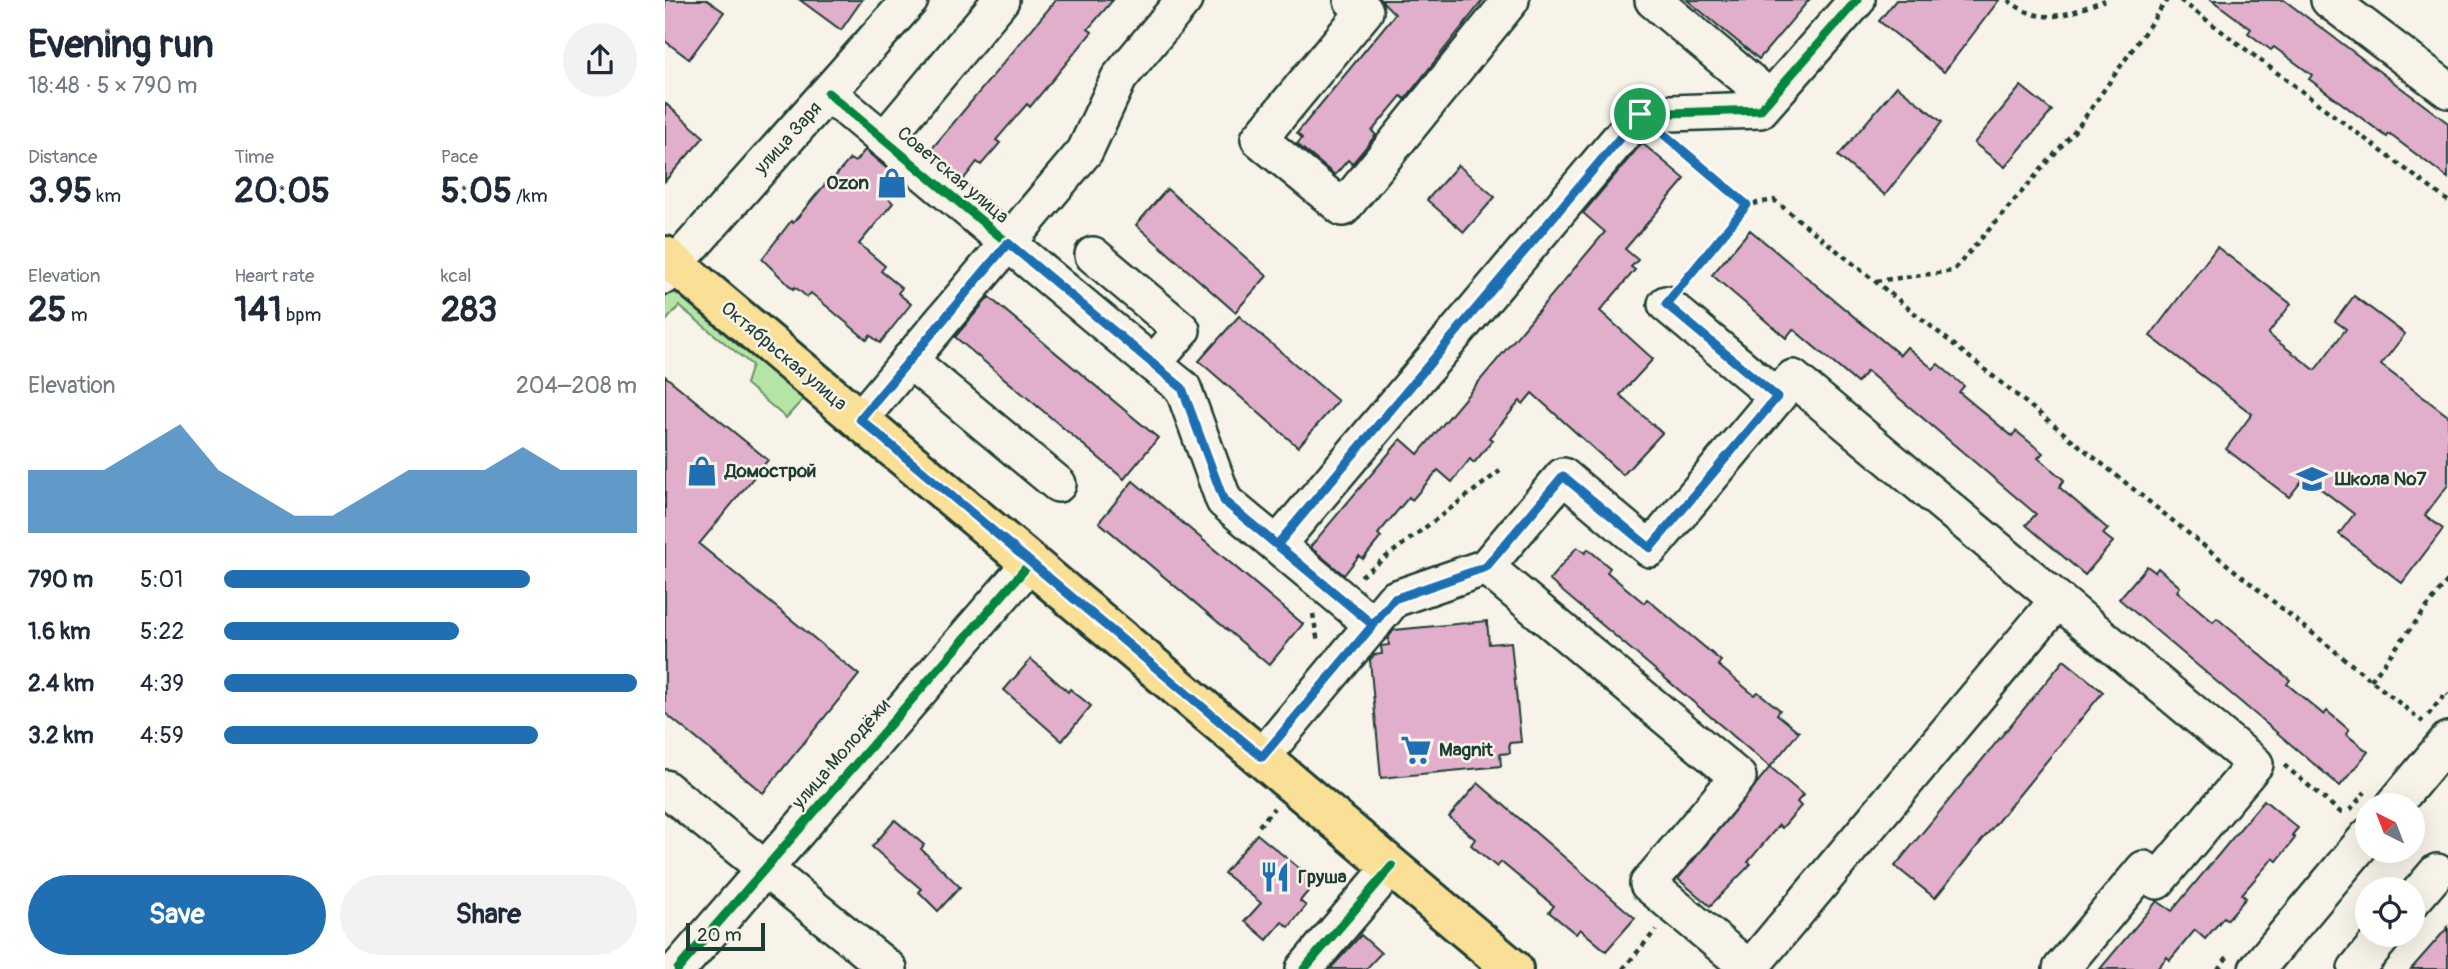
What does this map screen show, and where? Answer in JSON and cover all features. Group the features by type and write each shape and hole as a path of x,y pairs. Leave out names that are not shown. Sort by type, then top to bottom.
{"main road":[{"name":"Октябрьская улица","path":"669,266 860,419 1513,969"}],"street":[{"name":"улица Заря","path":"669,266 910,0"},
{"path":"884,140 1001,0"},
{"path":"860,419 1085,151 1119,78 1184,0"},
{"path":"1352,0 1365,11 1259,139 1343,208 1511,0"},
{"path":"1653,0 1770,98"},
{"path":"2329,0 2448,90"},
{"path":"1277,545 1640,114 1760,110 1846,4"},
{"name":"Советская улица","path":"828,93 1182,388 1224,501 1277,545 1324,604 1373,625"},
{"path":"1093,255 1182,330 1153,364"},
{"path":"1666,304 1777,397"},
{"path":"909,360 1058,484"},
{"path":"1262,757 1394,599 1486,567 1563,476 1650,548 1793,378 2255,764 2157,881 2144,869 2061,969"},
{"name":"улица Молодёжи","path":"678,969 1031,562"},
{"path":"1486,567 1738,776 1648,884 1750,969 2059,600"},
{"path":"2401,793 2435,731"},
{"path":"665,788 889,969"},
{"path":"2257,969 2355,852"},
{"path":"1304,969 1392,866"},
{"path":"2425,886 2437,872"},
{"path":"2356,969 2374,947"}],"path":[{"path":"2008,0 2020,9 2053,19 2105,0"},
{"path":"1875,281 1953,271 2078,127 2168,0"},
{"path":"2180,0 2448,201"},
{"path":"1640,114 1747,205"},
{"path":"1666,304 1747,205 1774,200 2435,731"},
{"path":"1324,604 1500,471"},
{"path":"2371,680 2448,580"},
{"path":"1623,969 1676,907"}],"green space":[{"path":"687,293 806,396 786,418 746,384 752,365 679,306 665,322 665,294"}],"building":[{"path":"665,0 707,0 724,12 689,59 665,41"},
{"path":"800,0 862,0 841,30"},
{"path":"1056,0 1113,0 1088,29 1092,32 1030,107 1027,104 996,140 1000,143 981,165 977,162 963,180 930,151"},
{"path":"1381,0 1483,0 1405,99 1401,96 1372,131 1376,135 1352,164 1348,160 1335,175 1297,144 1302,138 1297,133 1395,14"},
{"path":"1687,0 1809,0 1759,59"},
{"path":"1896,0 1999,0 1944,72 1879,21"},
{"path":"2212,0 2284,0 2448,123 2448,178 2309,79 2312,75 2274,47 2271,50 2248,33 2251,29"},
{"path":"1897,86 1942,122 1885,195 1838,156"},
{"path":"2021,86 2052,111 2005,167 1974,143"},
{"path":"665,103 704,137 665,181"},
{"path":"1642,143 1685,179 1625,249 1638,260 1631,267 1635,270 1600,311 1653,359 1620,395 1662,433 1623,475 1532,393 1523,404 1520,401 1489,438 1493,440 1474,463 1470,459 1452,482 1438,470 1412,500 1409,497 1378,534 1381,537 1363,559 1359,556 1344,575 1310,547 1401,439 1418,454 1605,232 1583,213"},
{"path":"865,150 903,182 889,199 893,203 859,244 885,266 881,271 902,288 898,293 911,304 880,343 870,335 867,340 811,293 807,297 795,287 793,289 762,259 791,221 793,223 831,177 833,179 850,159 855,162"},
{"path":"1458,165 1495,197 1464,232 1427,200"},
{"path":"1167,189 1267,276 1235,312 1136,225"},
{"path":"1750,230 1900,355 1907,347 1933,369 1938,364 1964,386 1959,392 2012,436 2016,431 2043,453 2038,458 2064,480 2059,487 2108,529 2103,534 2113,542 2085,575 2026,525 2036,514 1867,371 1857,383 1793,329 1786,338 1712,275"},
{"path":"2217,247 2291,304 2268,334 2315,370 2346,329 2335,321 2354,296 2405,334 2381,365 2448,416 2448,485 2425,515 2443,529 2402,583 2339,534 2354,514 2305,477 2289,497 2226,449 2252,414 2150,336"},
{"path":"989,297 1158,438 1124,479 955,337"},
{"path":"1239,316 1338,401 1298,447 1199,361"},
{"path":"665,376 768,460 699,544 859,675 763,793 665,713"},
{"path":"1133,481 1303,624 1269,665 1099,522"},
{"path":"1577,547 1585,553 1588,549 1610,568 1607,572 1644,603 1647,599 1721,661 1718,665 1754,695 1758,692 1780,710 1777,714 1799,732 1770,767 1549,580"},
{"path":"2147,566 2155,572 2158,568 2180,587 2177,591 2213,622 2217,618 2290,680 2287,684 2324,715 2327,711 2349,730 2346,734 2368,752 2340,786 2119,599"},
{"path":"1487,621 1489,644 1511,642 1521,742 1509,743 1510,753 1500,754 1501,766 1381,778 1370,660 1374,655 1382,654 1381,646 1389,645 1388,638 1394,630"},
{"path":"1031,659 1068,692 1070,689 1091,706 1062,741 1004,690"},
{"path":"2064,660 2103,692 1935,898 1895,866"},
{"path":"1770,767 1803,795 1797,802 1801,806 1782,828 1779,825 1748,862 1751,864 1710,906 1678,879"},
{"path":"1478,783 1635,918 1606,951 1580,929 1576,934 1549,912 1554,906 1501,862 1497,867 1471,845 1475,839 1449,817"},
{"path":"2264,800 2298,828 2292,835 2295,838 2277,861 2273,858 2242,894 2246,898 2227,920 2224,917 2205,939 2195,930 2170,960 2167,957 2157,969 2100,969 2157,901 2172,911"},
{"path":"895,820 924,845 921,849 960,887 938,911 919,892 921,889 872,847"},
{"path":"1257,834 1316,882 1300,901 1306,906 1289,927 1282,922 1267,940 1245,921 1261,903 1224,873"},
{"path":"2448,927 2448,969 2411,969"},
{"path":"1361,935 1381,953 1366,969 1330,969"}],"cycle path":[{"path":"1640,114 1760,110 1857,0"},
{"path":"828,93 1153,364"},
{"path":"678,969 1031,562"},
{"path":"1304,969 1392,866"}],"place":[{"name":"Ozon","path":"892,183"},
{"name":"Домострой","path":"702,471"},
{"name":"Школа №7","path":"2312,479"},
{"name":"Magnit","path":"1416,750"},
{"name":"Груша","path":"1275,877"}],"route":[{"path":"1640,114 1277,545 1373,625 1262,757 860,419 1008,243 1182,388 1224,501 1373,625 1394,599 1486,567 1563,476 1650,548 1777,397 1666,304 1747,205 1640,114"}]}
